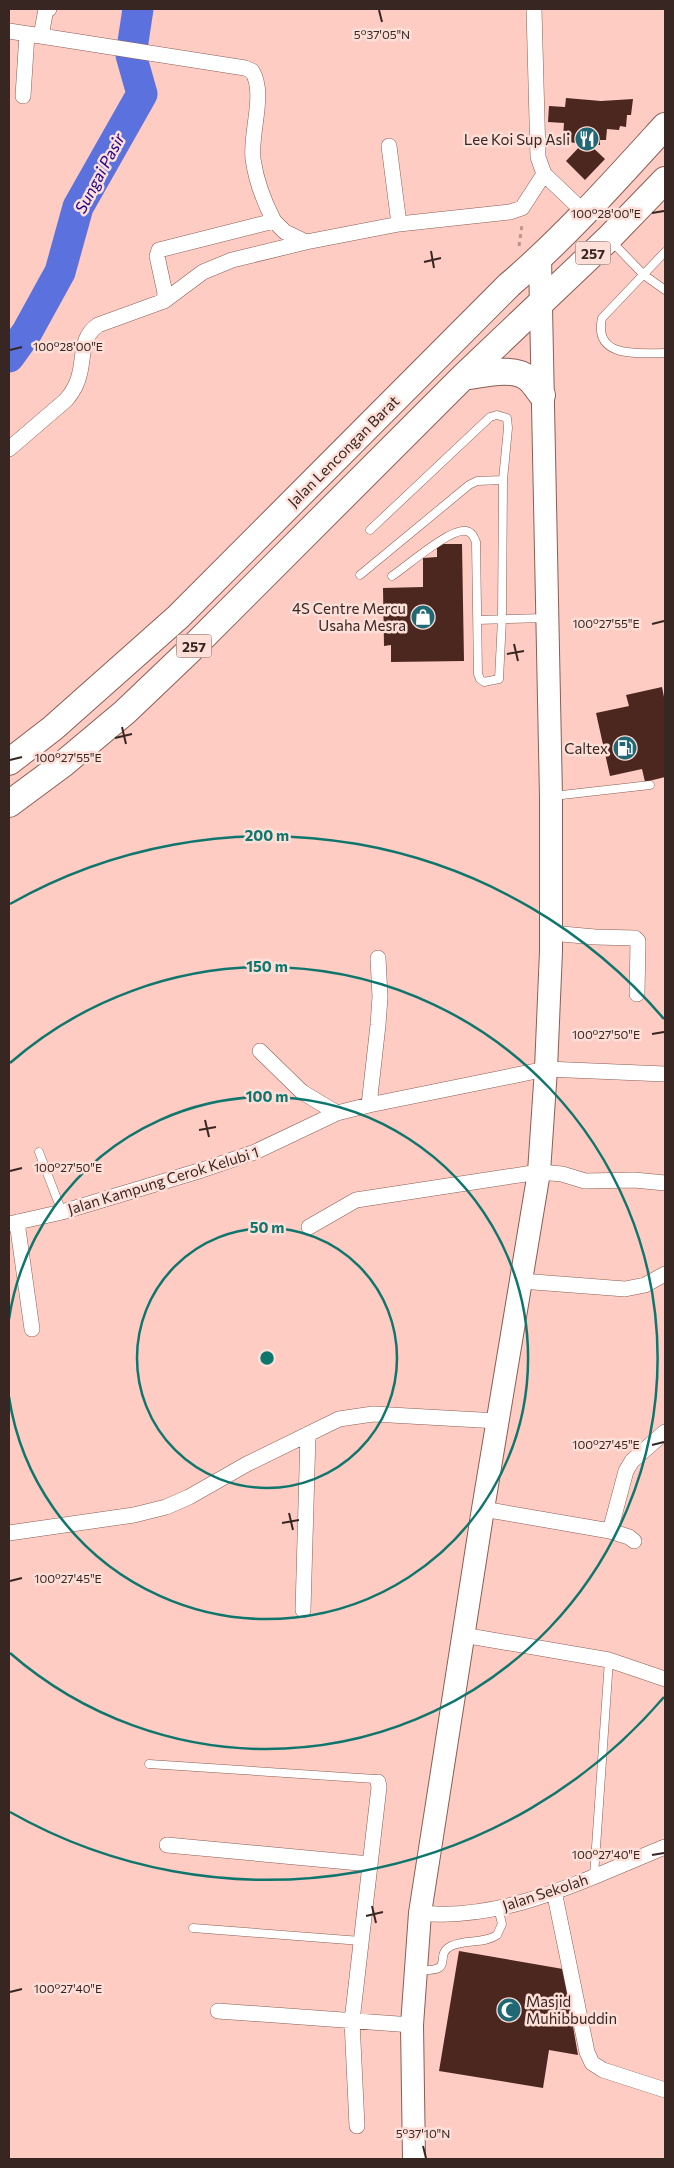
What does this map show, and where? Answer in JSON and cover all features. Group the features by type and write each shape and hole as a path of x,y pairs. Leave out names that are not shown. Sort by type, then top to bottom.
{"highway":[{"name":"Jalan Lencongan Barat","path":"9,762 53,728 178,617 509,285 540,258 665,126"},
{"name":"257","path":"9,804 63,764 125,712 189,651 463,376 608,239 665,180"},
{"path":"463,376 506,372 516,373 530,379 542,395"}],"main road":[{"path":"414,2159 412,2025 420,1913 483,1510 539,1172 546,1069 551,933 551,797 540,258"}],"street":[{"path":"23,96 34,35 46,9 49,9"},
{"path":"534,9 536,140 538,157 544,174 584,213"},
{"path":"9,31 245,68 252,71 258,86 253,158 266,204 274,221 285,232 306,242"},
{"path":"389,146 399,224"},
{"path":"9,449 73,392 81,370 84,341 89,331 164,301 203,272 216,265 306,242 399,224 510,212 522,208 544,174"},
{"path":"164,301 157,256 159,250 274,221"},
{"path":"551,933 635,938 638,941 637,994"},
{"path":"369,1105 380,997 378,958"},
{"path":"260,1051 302,1092 337,1113"},
{"name":"Jalan Kampung Cerok Kelubi 1","path":"13,1222 62,1212 148,1188 255,1152 337,1113 369,1105 546,1069 665,1074"},
{"path":"309,1228 356,1200 539,1172 562,1174 585,1181 634,1180 665,1183"},
{"path":"13,1222 32,1329"},
{"path":"521,1281 625,1289 645,1285 665,1274"},
{"path":"9,1533 134,1515 166,1507 189,1497 247,1464 339,1419 374,1414 498,1421"},
{"path":"610,1531 626,1471 632,1461 665,1432"},
{"path":"304,1610 308,1434"},
{"path":"483,1510 610,1531 634,1541"},
{"path":"463,1636 609,1660 665,1679"},
{"path":"357,2126 352,2021 379,1788 378,1782"},
{"path":"167,1845 370,1864"},
{"name":"Jalan Sekolah","path":"420,1913 458,1914 498,1908 554,1891 665,1847"},
{"path":"554,1891 587,2052 592,2063 602,2070 665,2090"},
{"path":"218,2012 412,2025"}],"lane":[{"path":"608,239 644,275 665,290"},
{"path":"665,252 602,318 600,327 607,345 618,351 630,353 665,352"},
{"path":"370,530 490,418 497,415 505,417 508,421 503,480 502,619 499,679 484,682 478,674 476,542 470,532 462,531 446,538 392,576"},
{"path":"360,575 469,485 477,481 503,480"},
{"path":"478,620 547,618"},
{"path":"551,797 650,785"},
{"path":"39,1152 62,1212"},
{"path":"594,1876 609,1660"},
{"path":"149,1764 375,1779 378,1782"},
{"path":"416,1970 436,1970 443,1964 443,1955 450,1946 497,1935 502,1924 498,1908"},
{"path":"193,1928 361,1941"}],"building":[{"name":"Lee Koi Sup Asli","path":"566,98 601,101 633,99 631,115 627,115 626,127 620,126 619,130 607,129 606,140 600,140 600,145 589,144 605,159 585,180 566,161 582,144 569,142 569,138 563,137 564,123 548,122 549,106 565,107"},
{"name":"4S Centre Mercu Usaha Mesra","path":"437,544 462,544 464,661 391,662 391,645 384,646 383,588 423,587 423,558 437,557"},
{"path":"662,687 665,702 665,777 645,782 642,769 610,776 596,713 629,706 626,695"},
{"name":"Masjid Muhibbuddin","path":"459,1951 563,1969 578,2055 549,2050 543,2088 439,2071"}],"waterway":[{"name":"Sungai Pasir","path":"9,357 27,332 60,272 78,207 142,94 131,55 138,9"}],"place":[{"name":"Lee Koi Sup Asli","path":"587,139"},
{"name":"4S Centre Mercu Usaha Mesra","path":"423,617"},
{"name":"Caltex","path":"625,748"},
{"name":"Masjid Muhibbuddin","path":"509,2010"}]}
